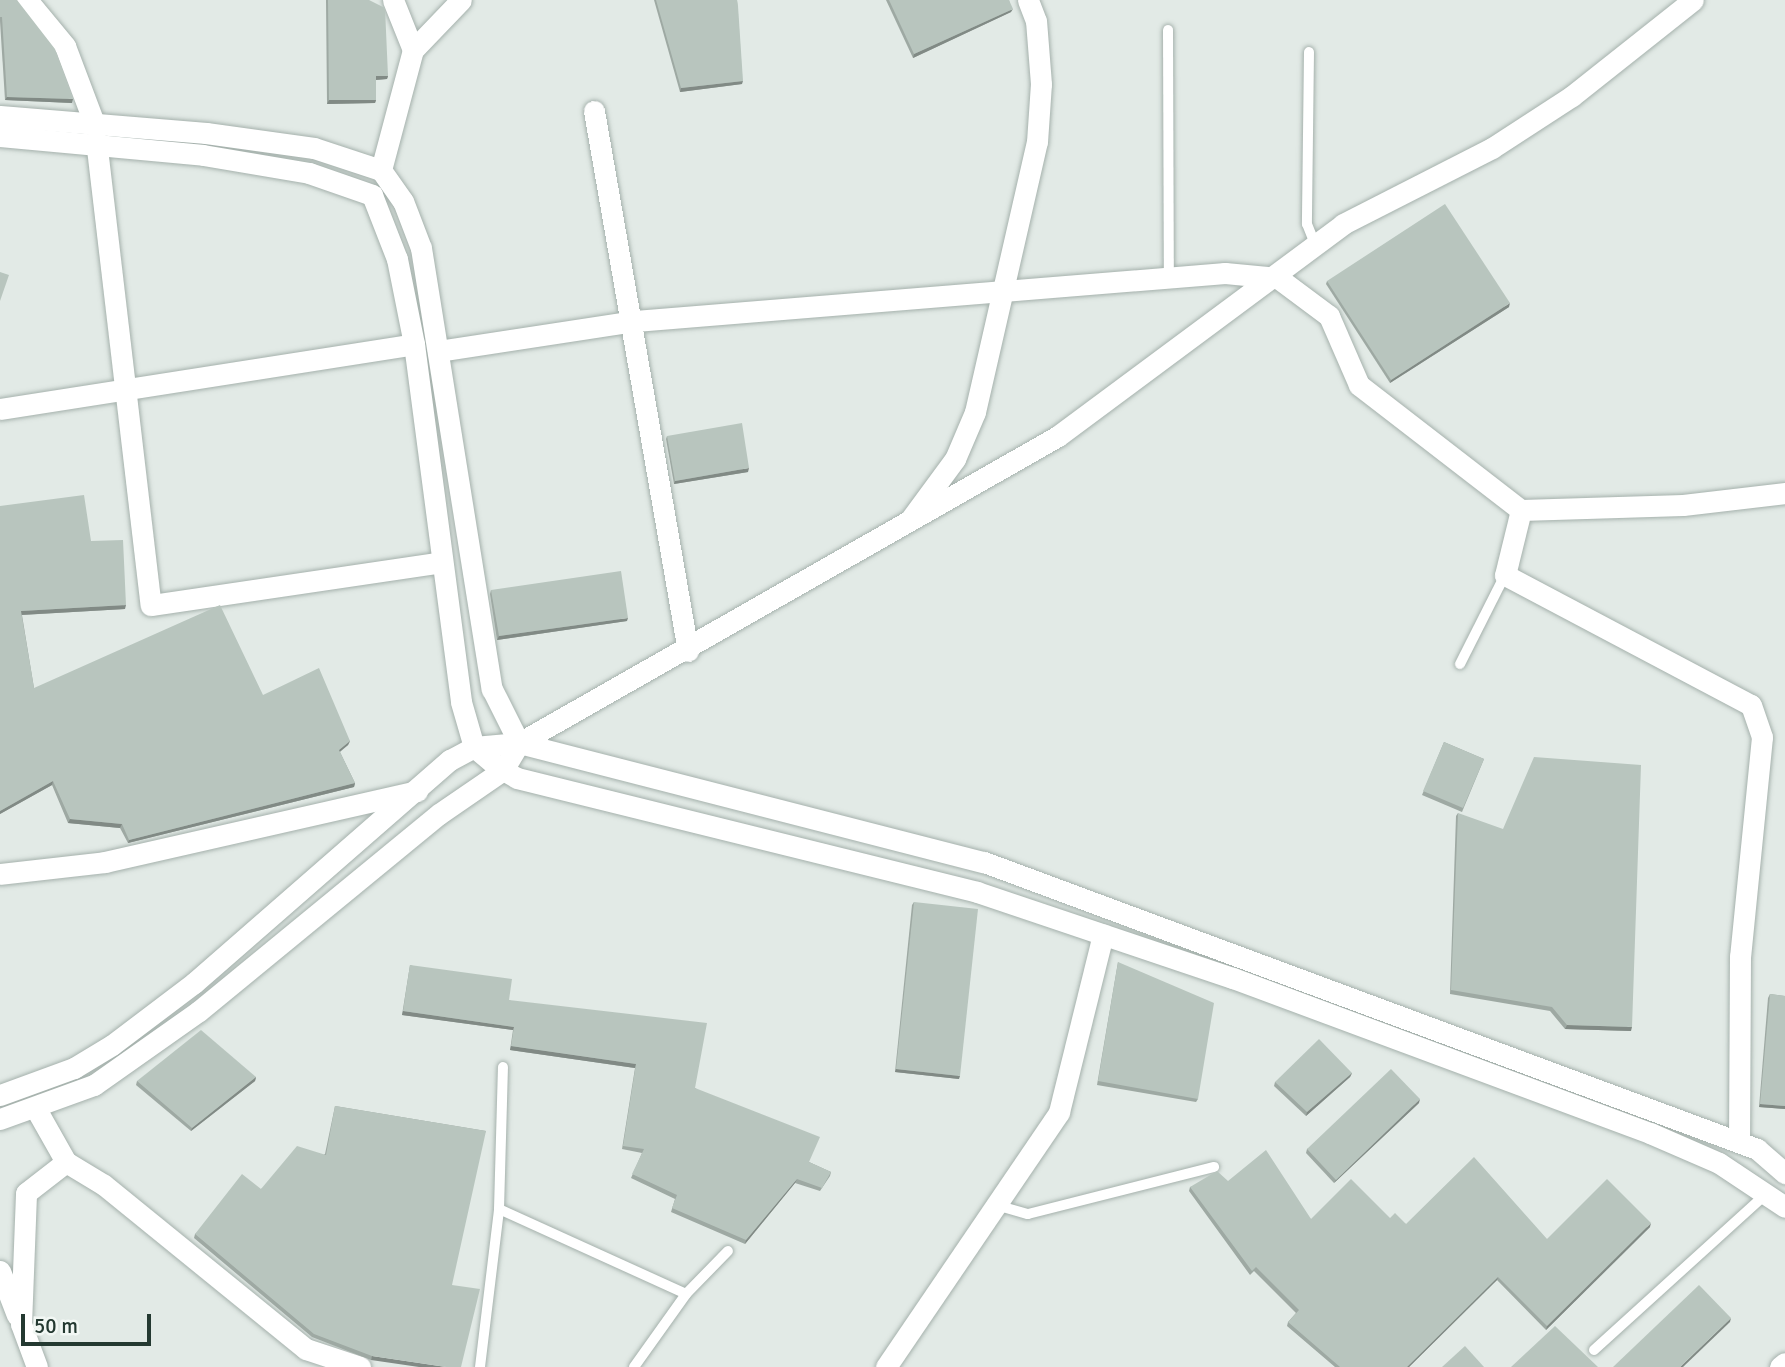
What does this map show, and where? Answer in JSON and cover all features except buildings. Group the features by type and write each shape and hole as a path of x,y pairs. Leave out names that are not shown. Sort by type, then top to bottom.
{"street":[{"path":"27,0 65,46 94,130 152,604 442,562"},
{"path":"393,0 413,50"},
{"path":"363,190 381,170 413,50 461,0"},
{"path":"905,527 955,459 975,412 1037,142 1041,84 1036,21 1028,0"},
{"path":"0,1119 36,1109 94,1084 199,1011 439,814 503,770 519,743 688,652 1058,436 1278,278 1343,224 1492,148 1572,96 1693,0"},
{"path":"594,111 635,321 688,652"},
{"path":"0,116 94,130 309,173 363,190 386,221 414,344 449,611 474,747 503,770 977,892 1103,934 1650,1133 1767,1193 1785,1207"},
{"path":"0,136 94,130 314,148 381,170 404,201 421,248 476,606 492,689 519,743"},
{"path":"438,351 635,321 1002,294 1225,273 1278,278 1329,316 1359,385 1521,510 1684,505 1785,493"},
{"path":"0,409 414,344"},
{"path":"1521,510 1505,575 1751,705 1762,737 1740,956 1739,1142"},
{"path":"449,611 476,606"},
{"path":"0,1095 74,1068 111,1045 194,983 417,790 474,747 519,743 984,862 1739,1142 1785,1172"},
{"path":"0,874 105,862 417,790"},
{"path":"886,1367 1059,1112 1103,934"},
{"path":"36,1109 65,1162 104,1185 306,1349 360,1367"},
{"path":"21,1324 26,1193 65,1162"},
{"path":"0,1271 37,1367"},
{"path":"1780,1367 1785,1363"}],"lane":[{"path":"1168,30 1170,279"},
{"path":"1309,52 1307,224 1316,246"},
{"path":"1460,664 1505,575"},
{"path":"480,1367 499,1209 503,1067"},
{"path":"996,1205 1028,1214 1214,1167"},
{"path":"1594,1350 1767,1193"},
{"path":"499,1209 687,1294"},
{"path":"634,1367 687,1294 728,1251"}]}
